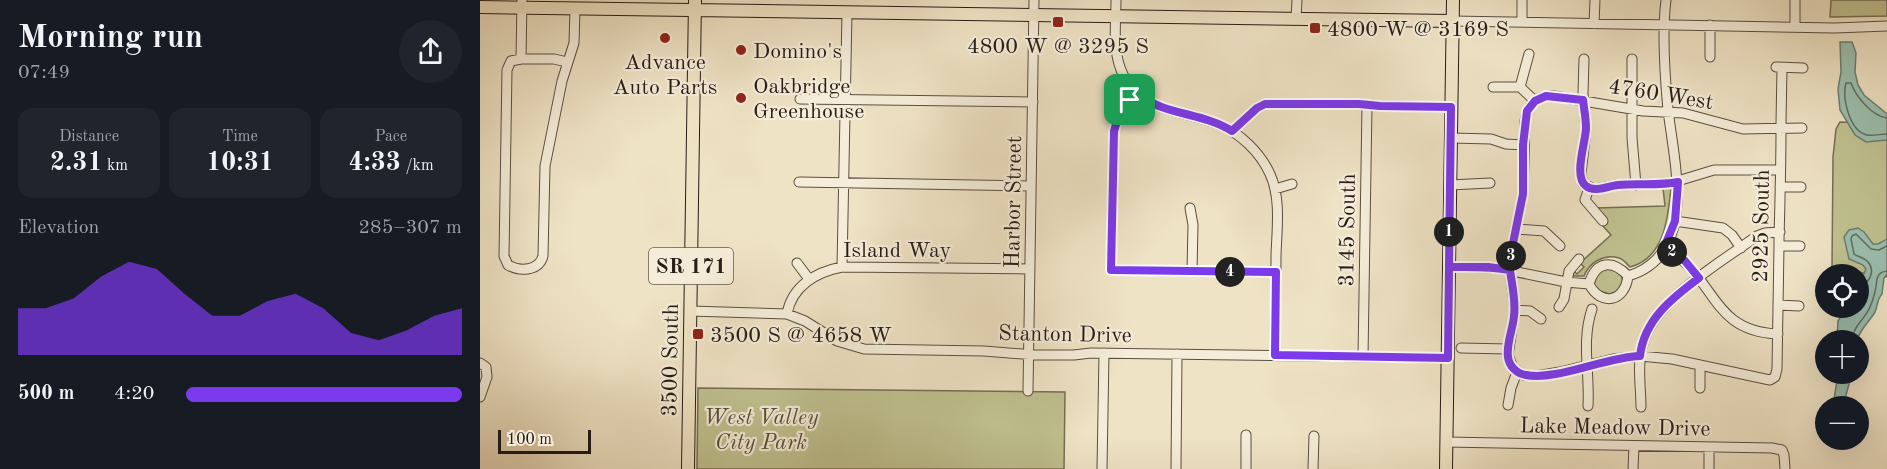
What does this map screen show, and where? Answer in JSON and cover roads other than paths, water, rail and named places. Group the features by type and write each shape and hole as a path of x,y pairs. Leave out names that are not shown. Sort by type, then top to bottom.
{"main road":[{"path":"1446,469 1453,0"},
{"path":"480,7 522,4 575,9 695,5 847,12 1452,21"},
{"name":"3500 South","path":"688,469 695,5"}],"street":[{"name":"Harbor Street","path":"1028,391 1034,0"},
{"path":"1116,0 1118,59 1123,74 1136,93 1156,106 1214,123 1232,131 1261,158 1270,173 1275,189 1277,217 1275,355"},
{"path":"1296,19 1297,0"},
{"path":"1522,0 1522,22"},
{"path":"1594,0 1594,24"},
{"path":"1628,276 1649,265 1664,248 1675,221 1678,182 1669,112 1666,0"},
{"path":"1795,0 1795,27"},
{"path":"521,59 522,4"},
{"path":"567,62 554,59 521,59 510,62 507,70 505,261 509,266 515,268 535,268 542,262 545,166 567,62 574,44 575,9"},
{"path":"842,267 847,12"},
{"path":"1452,21 1795,27 1887,26"},
{"path":"1710,26 1710,57"},
{"path":"1520,87 1530,54"},
{"path":"1584,59 1583,100 1586,130 1581,174 1584,184 1589,188 1678,182 1717,169 1780,170"},
{"path":"1632,59 1636,185"},
{"name":"2925 South","path":"1700,365 1770,380 1777,372 1781,128 1779,68 1803,68"},
{"path":"1493,87 1520,87 1535,101 1530,105 1526,114 1523,145 1523,194 1509,263 1515,310 1508,349 1509,362 1517,372 1536,376 1621,358 1640,356 1665,358 1700,365 1700,388"},
{"path":"1136,93 1118,118 1114,131 1111,270 1276,272"},
{"name":"4760 West","path":"1535,101 1546,96 1583,100 1632,110 1690,114 1743,129 1802,128"},
{"path":"800,99 1032,102"},
{"path":"1232,131 1257,108 1265,104 1451,107"},
{"name":"3145 South","path":"1364,357 1367,105"},
{"path":"1451,138 1491,139 1506,144 1523,145"},
{"path":"799,182 1031,186"},
{"path":"1450,185 1490,183"},
{"path":"1275,189 1292,184"},
{"path":"1780,187 1801,187"},
{"path":"1589,188 1585,200 1603,221"},
{"path":"1190,208 1193,225 1192,271"},
{"path":"1675,221 1723,228 1732,235 1741,248"},
{"path":"1516,229 1544,231 1560,246"},
{"path":"1641,407 1640,356 1644,339 1658,315 1677,295 1762,233 1779,232"},
{"path":"1779,246 1800,246"},
{"path":"1664,248 1685,261 1723,311 1735,322 1757,332 1778,333"},
{"path":"1559,307 1564,299 1569,271 1580,259"},
{"path":"796,263 809,279"},
{"path":"1589,284 1596,271 1608,264 1618,266 1628,276"},
{"name":"Island Way","path":"787,314 789,303 809,279 821,272 842,267 1030,270"},
{"path":"1449,267 1488,267 1566,282 1589,284 1598,295 1613,298 1620,296 1625,290 1628,276"},
{"path":"1778,306 1799,306"},
{"path":"1588,406 1589,383 1585,337 1592,309"},
{"path":"1515,310 1530,311 1541,318"},
{"name":"Stanton Drive","path":"690,311 787,314 805,321 837,341 858,348 988,351 1029,355 1104,353 1448,358"},
{"path":"1461,348 1508,349"},
{"path":"1102,469 1104,353"},
{"path":"1176,469 1177,354"},
{"path":"480,397 487,377 483,365"},
{"path":"1508,405 1517,372"},
{"path":"1246,435 1246,469"},
{"path":"1314,436 1314,469"},
{"name":"Lake Meadow Drive","path":"1446,442 1772,448 1782,450 1785,469"},
{"path":"1633,469 1634,446"},
{"path":"1709,447 1709,469"}],"water":[{"path":"1840,42 1852,42 1856,53 1855,72 1858,85 1864,95 1887,114 1887,140 1866,142 1855,135 1840,110 1838,89 1841,72"},
{"path":"1858,228 1873,244 1887,239 1887,274 1884,278 1882,294 1875,312 1862,330 1838,330 1840,318 1869,318 1869,264 1861,264 1849,259 1844,237 1849,230"},
{"path":"1836,384 1849,384 1846,396 1835,396"}],"place":[{"name":"4800 W @ 3295 S","path":"1058,22"},
{"name":"4800 W @ 3169 S","path":"1315,28"},
{"name":"Advance Auto Parts","path":"665,38"},
{"name":"Domino's","path":"741,50"},
{"name":"Oakbridge Greenhouse","path":"741,98"},
{"name":"3500 S @ 4658 W","path":"698,334"}],"park label":[{"name":"West Valley City Park","path":"761,428"}]}
